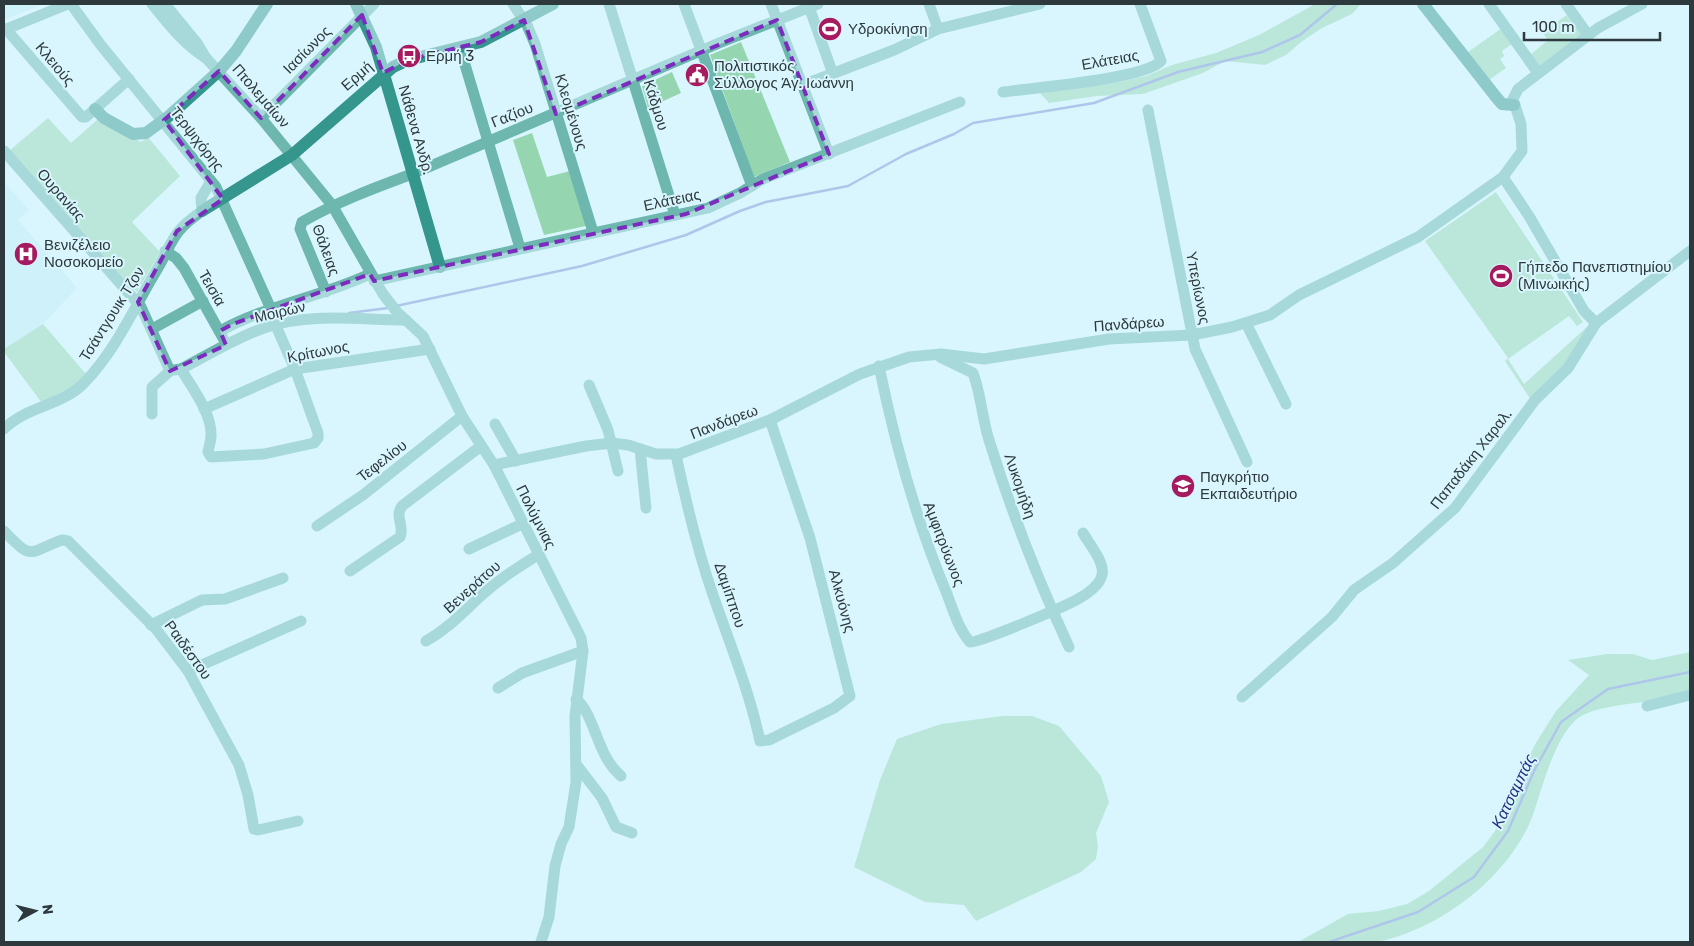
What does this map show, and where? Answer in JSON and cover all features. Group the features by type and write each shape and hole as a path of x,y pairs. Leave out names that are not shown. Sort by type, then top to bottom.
{"street":[{"path":"5,30 70,4"},
{"name":"Τερψιχόρης","path":"70,4 211,180 222,199 271,309"},
{"name":"Πτολεμαίων","path":"152,4 172,29 191,48 206,58 219,71 292,155"},
{"name":"Πτολεμαίων","path":"165,4 197,43 206,58"},
{"path":"129,79 95,109 104,118 135,135 146,133 164,120 219,71 236,51 266,4"},
{"name":"Ιασίωνος","path":"261,118 359,10 374,4"},
{"name":"Κλεομένους","path":"513,4 524,20 535,44 593,232"},
{"name":"Ερμή","path":"202,211 292,155 384,75 408,60 481,42 553,4"},
{"name":"Κάδμου","path":"609,4 675,215"},
{"path":"684,4 752,186"},
{"path":"771,4 830,154"},
{"path":"929,4 938,29"},
{"path":"803,85 894,50 938,29 1040,4"},
{"name":"Ελάτειας","path":"1002,92 1113,76 1147,69 1156,65 1161,61 1140,4"},
{"path":"1422,4 1502,104 1514,105 1513,100 1518,89 1538,73 1588,35 1642,4"},
{"path":"1489,4 1538,73"},
{"path":"1566,4 1588,35"},
{"path":"811,5 833,74"},
{"name":"Γαζίου","path":"332,205 556,114 811,5"},
{"name":"Νάθενα Ανδρ.","path":"359,10 376,46 440,267"},
{"name":"Κλειούς","path":"5,30 82,117 95,109"},
{"path":"460,48 520,248"},
{"name":"Ελάτειας","path":"372,278 440,267 714,206 763,179 960,102"},
{"name":"Πανδάρεω","path":"494,465 586,446 612,443 656,454 676,455 770,420 849,379 879,366 908,357 932,354 984,360 1109,339 1192,336 1270,315 1299,296 1418,236 1510,171 1522,151 1521,124 1514,105"},
{"name":"Υπερίωνος","path":"1148,110 1192,336 1199,360 1247,462"},
{"name":"Ουρανίας","path":"4,151 138,302 175,370"},
{"name":"Πολύμνιας","path":"292,155 332,205 372,278 387,300 421,333 462,416 494,465 579,634 583,651 576,699 576,782 569,827 557,855 549,917 541,942"},
{"path":"1503,177 1529,216 1584,311 1596,323"},
{"path":"202,211 200,198 211,180"},
{"name":"Θάλειας","path":"326,292 300,225 332,205"},
{"name":"Τσάντγουικ Τζον","path":"4,429 18,418 62,399 82,386 101,363 180,228 202,211"},
{"name":"Τεισία","path":"165,251 179,261 220,331 226,346"},
{"name":"Παπαδάκη Χαραλ.","path":"1242,697 1332,617 1354,590 1393,563 1455,508 1535,400 1568,368 1596,323 1690,251"},
{"name":"Θάλειας","path":"220,331 271,309 372,278"},
{"path":"152,329 203,301"},
{"name":"Μοιρών","path":"152,414 152,387 175,370 264,328 330,319 406,320"},
{"path":"1246,323 1286,404"},
{"path":"175,370 204,409 211,434 208,454 214,458 264,454 314,443 318,438 318,433 295,369 276,326"},
{"name":"Κρίτωνος","path":"204,409 295,369 430,349"},
{"name":"Λυκομήδη","path":"932,354 973,373 988,437 1003,483 1033,567 1070,647"},
{"name":"Αμφιτρύωνος","path":"879,366 908,491 940,578 968,640 976,642 1052,610"},
{"path":"589,385 612,443 618,471"},
{"name":"Τεφελίου","path":"317,526 363,495 462,416"},
{"name":"Αλκυόνης","path":"763,741 834,708 850,696 810,538 770,420"},
{"path":"495,424 516,461"},
{"path":"350,571 400,537 402,530 398,514 402,506 480,446"},
{"path":"640,449 646,508"},
{"name":"Δαμίππου","path":"676,455 693,531 713,595 748,690 760,741 763,741"},
{"path":"469,549 522,524"},
{"name":"Ραιδέστου","path":"4,531 20,548 26,551 41,550 62,540 68,541 151,625 188,671 239,765 248,794 254,829 258,830 298,821"},
{"path":"1052,610 1083,596 1102,575 1100,562 1084,533"},
{"name":"Βενεράτου","path":"426,642 444,632 480,596 512,570 538,555"},
{"path":"151,625 202,600 225,599 283,578"},
{"path":"188,671 301,621"},
{"path":"498,688 522,673 583,651"},
{"path":"1648,706 1690,694"},
{"path":"576,699 583,706 606,759 621,776"},
{"path":"576,764 602,798 616,827 632,834"}],"highlighted area":[{"path":"362,15 383,73 408,60 481,42 524,20 556,114 777,20 829,154 686,214 374,281 370,274 233,324 220,331 226,345 170,371 138,302 177,231 223,199 164,120 219,71 261,118"}],"shaded area":[{"path":"4,4 44,4 4,20"},
{"name":"Βενιζέλειο Νοσοκομείο","path":"4,182 29,210 18,220 77,288 43,324 4,349"}],"green space":[{"path":"1315,4 1361,4 1352,14 1322,28 1286,55 1265,65 1225,61 1203,73 1143,94 1097,96 1049,103 1037,90 1114,83 1146,76 1172,65 1216,53 1259,35"},
{"path":"1567,15 1582,35 1539,69 1529,56 1548,40 1542,32"},
{"path":"1502,28 1512,44 1502,51 1504,56 1500,59 1506,68 1488,81 1468,52"},
{"path":"741,42 790,162 754,177 710,55"},
{"path":"672,72 681,93 648,108 642,86"},
{"path":"48,118 71,143 97,120 141,142 148,137 180,176 132,222 160,252 137,292 105,260 9,151"},
{"path":"532,133 547,177 570,171 586,226 544,235 513,140"},
{"name":"Γήπεδο Πανεπιστημίου (Μινωικής)","path":"1496,192 1583,322 1577,326 1569,316 1508,359 1524,384 1588,326 1557,377 1531,400 1505,361 1508,358 1425,241"},
{"path":"43,324 86,374 76,385 42,403 4,352 4,349"},
{"path":"1690,652 1690,690 1650,701 1592,712 1583,715 1569,727 1556,750 1533,815 1522,837 1508,859 1490,879 1470,896 1448,912 1425,925 1377,942 1349,944 1298,942 1348,914 1379,911 1407,904 1429,891 1483,847 1495,831 1511,791 1537,741 1556,711 1589,675 1568,660 1607,654 1633,654 1652,660"},
{"path":"1003,716 1032,716 1059,726 1101,776 1109,802 1096,833 1098,846 1096,859 1081,872 976,921 964,905 925,902 854,867 880,780 897,739 941,724"}],"waterway":[{"path":"396,306 582,266 686,235 740,211 766,202 848,186 906,154 954,134 973,123 1094,103 1178,72 1262,52 1300,35 1337,4"},
{"path":"349,313 388,308"},
{"name":"Κατσαμπάς","path":"1329,942 1418,912 1474,877 1508,831 1534,771 1561,722 1608,689 1690,672"}],"place":[{"name":"Υδροκίνηση","path":"830,29"},
{"name":"Ερμή 3","path":"409,56"},
{"name":"Πολιτιστικός Σύλλογος Άγ. Ιωάννη","path":"697,75"},
{"name":"Βενιζέλειο Νοσοκομείο","path":"26,254"},
{"name":"Γήπεδο Πανεπιστημίου (Μινωικής)","path":"1501,276"},
{"name":"Παγκρήτιο Εκπαιδευτήριο","path":"1183,486"}]}
